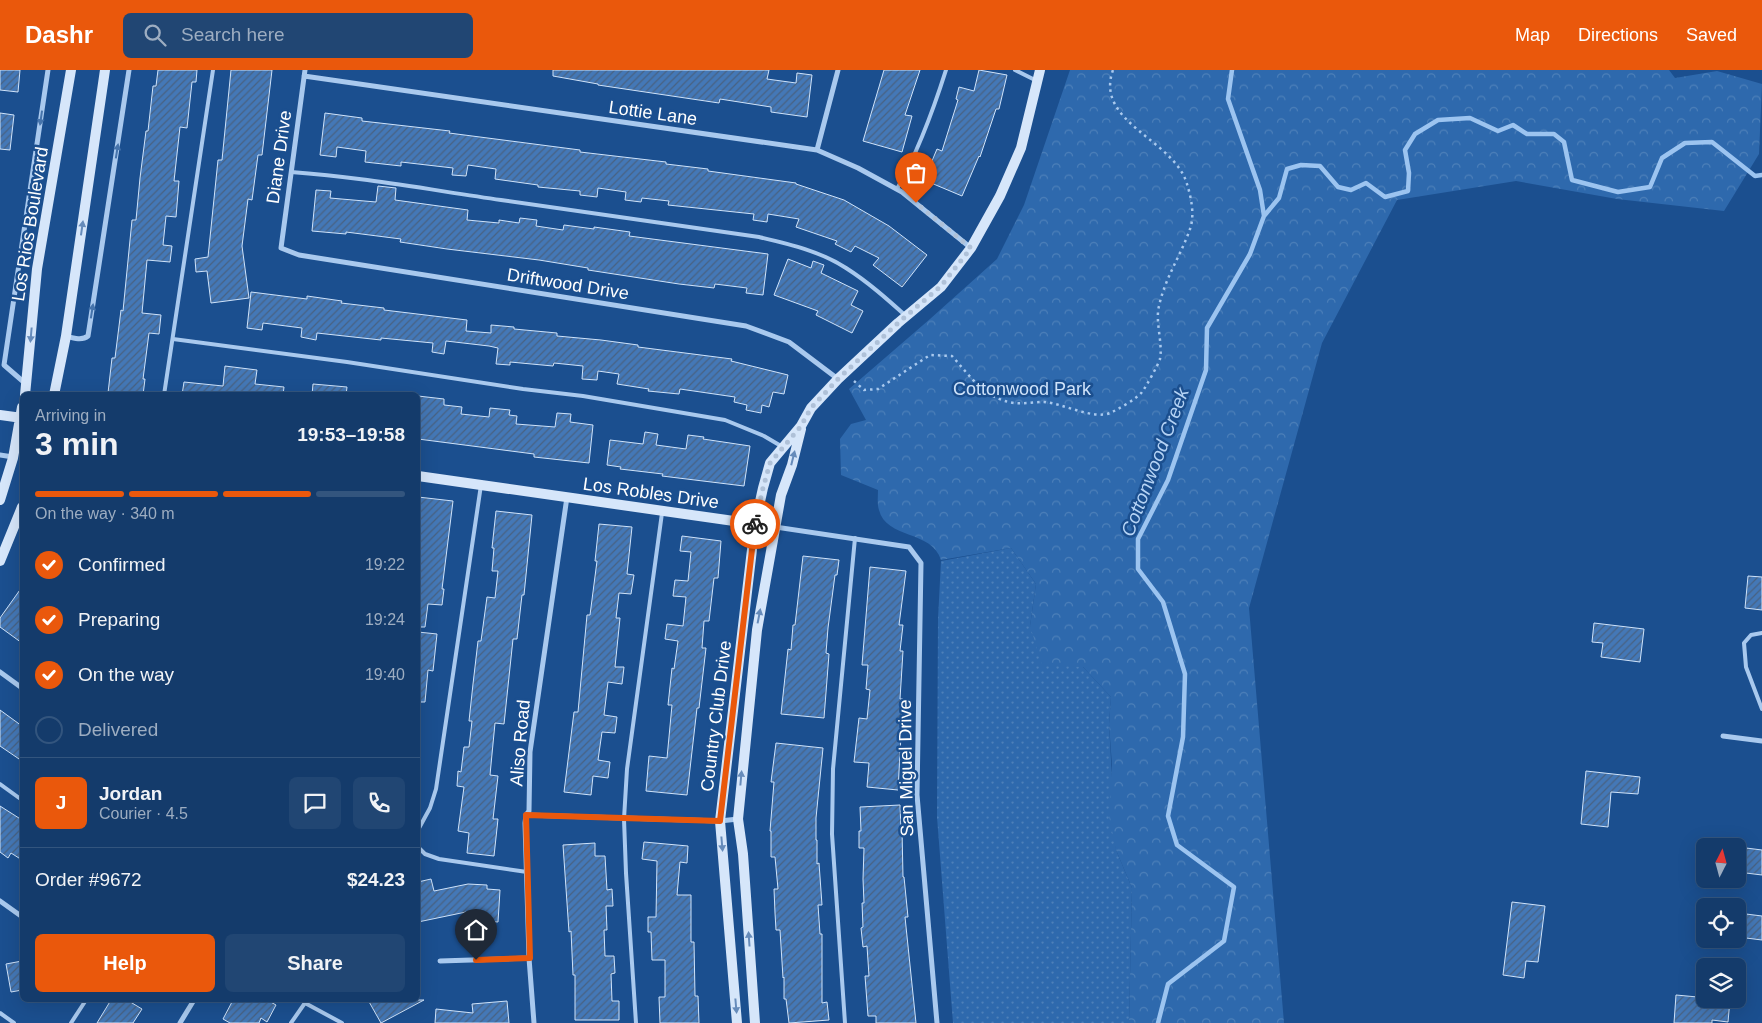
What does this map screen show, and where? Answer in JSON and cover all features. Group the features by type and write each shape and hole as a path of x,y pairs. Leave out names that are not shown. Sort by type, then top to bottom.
{"street":[{"name":"Los Rios Boulevard","path":"26,390 4,365 48,70"},
{"name":"Los Rios Boulevard","path":"26,390 37,269 71,70"},
{"path":"55,392 66,336 105,70"},
{"path":"66,336 78,338 86,338 88,336 129,70"},
{"name":"Diane Drive","path":"281,248 305,70"},
{"path":"816,150 838,70"},
{"name":"Country Club Drive","path":"737,1023 720,821 755,524 770,463 801,426 811,408 842,376 941,286 971,248 1000,196 1021,148 1040,70"},
{"name":"Lottie Lane","path":"304,76 816,150 858,168 896,189 971,248"},
{"name":"Driftwood Drive","path":"281,248 299,255 746,326 789,342 842,376"},
{"path":"0,415 20,418"},
{"path":"0,500 14,458 20,424"},
{"name":"Country Club Drive","path":"755,1023 743,854 738,819 757,630 781,496 792,465 801,426"},
{"path":"0,455 14,458"},
{"name":"Los Robles Drive","path":"420,476 909,547"},
{"name":"Aliso Road","path":"534,1023 526,815 529,811 530,752 568,497"},
{"path":"0,561 20,511"},
{"name":"San Miguel Drive","path":"909,547 921,563 917,795 937,1023"},
{"path":"0,672 20,687"},
{"path":"1723,736 1762,741"},
{"path":"526,815 720,821 738,819"},
{"path":"0,900 20,915"},
{"path":"440,961 530,958"},
{"path":"180,1023 193,1002"}],"lane":[{"path":"164,392 213,70"},
{"path":"896,189 910,166 932,113 946,70"},
{"path":"1015,70 1037,81"},
{"path":"291,172 368,180 535,206 732,233 790,244 822,255 845,267 884,295 906,316"},
{"path":"172,339 583,396 725,420 764,436 783,447"},
{"path":"420,826 430,808 436,789 481,485"},
{"path":"636,1023 624,819 627,768 662,511"},
{"path":"845,1023 832,834 833,769 855,538"},
{"path":"1762,633 1751,635 1744,643 1746,667 1762,708"},
{"path":"0,784 20,799"},
{"path":"420,849 425,854 439,858 527,872"},
{"path":"71,1023 85,1002"},
{"path":"291,1023 306,1002 342,1023"},
{"path":"0,1013 14,1023"}],"path":[{"path":"842,376 864,390 878,389 930,355 952,356 984,390 997,399 1016,403 1053,402 1084,413 1109,414 1142,393 1160,359 1158,308 1165,283 1191,227 1192,204 1186,181 1177,165 1164,150 1123,117 1116,107 1110,91 1111,76 1114,70"}],"green space":[{"name":"Cottonwood Park","path":"1070,70 1669,70 1675,78 1717,71 1762,84 1759,154 1724,211 1617,199 1516,181 1397,200 1322,343 1249,608 1284,1023 1129,1023 1132,888 1116,850 1109,816 1112,765 1109,724 1111,697 1083,667 1042,665 1030,626 1036,584 1011,548 941,560 936,550 928,544 890,526 883,519 878,508 878,490 841,475 840,439 851,424 866,420 849,389 997,259 1024,205"},
{"path":"1011,548 1036,584 1030,626 1083,667 1111,697 1109,724 1116,850 1132,888 1129,1023 953,1023 937,817 938,619 941,561"}],"building":[{"path":"0,70 20,70 18,92 0,90"},
{"path":"158,70 197,70 196,82 192,82 187,128 180,127 174,181 179,181 176,217 166,216 163,245 172,246 170,262 147,260 142,313 161,315 159,334 149,333 143,379 145,379 143,392 108,392 112,358 115,358 121,310 123,311 132,220 136,220 146,131 148,131 153,86 156,86"},
{"path":"231,70 272,70 262,155 258,155 252,200 248,199 242,246 249,298 211,303 207,271 196,272 195,259 208,257 218,160 222,160"},
{"path":"553,70 769,70 767,79 796,83 797,73 812,75 807,117 771,112 771,107 720,99 719,103 598,85 553,76"},
{"path":"884,70 920,70 905,115 912,116 902,152 863,141"},
{"path":"979,70 1007,75 999,109 996,109 980,157 962,196 924,180 937,149 942,151 958,100 956,99 959,87 974,91"},
{"path":"0,113 14,115 10,150 0,149"},
{"path":"325,113 362,118 362,121 450,131 449,133 666,162 666,164 708,169 708,171 796,183 844,200 889,226 927,255 902,287 873,265 879,258 855,246 851,252 835,244 837,241 796,227 799,219 768,214 767,222 753,220 754,214 668,205 669,201 642,198 641,202 625,200 626,192 598,188 597,197 580,195 580,191 538,187 538,185 495,179 496,169 468,165 466,176 452,175 453,168 401,162 401,166 365,162 366,151 337,147 336,157 320,155"},
{"path":"378,186 396,188 395,200 468,210 467,220 499,223 499,220 519,223 520,218 537,220 536,226 563,230 564,225 594,229 594,227 630,232 629,236 768,254 763,295 746,293 747,288 715,284 714,288 679,284 588,270 588,268 539,260 400,242 401,239 346,232 346,234 312,231 316,190 331,191 330,198 376,202"},
{"path":"788,259 811,268 813,261 824,265 821,273 858,291 851,305 863,311 852,333 816,315 818,311 774,295"},
{"path":"251,292 307,299 307,296 342,301 341,303 384,308 384,310 467,320 466,331 491,333 491,325 514,327 514,329 557,333 557,336 601,340 638,345 638,347 732,359 731,361 788,375 784,394 773,392 769,407 762,405 761,413 746,410 747,405 734,402 735,397 680,389 679,394 648,391 649,389 617,384 619,374 598,371 597,380 582,379 583,366 554,363 553,366 510,362 510,365 496,364 498,348 489,346 446,341 444,354 432,352 433,343 317,333 316,340 301,337 302,328 263,323 262,330 247,328"},
{"path":"225,366 257,370 255,384 284,387 283,392 182,392 184,382 223,386"},
{"path":"313,384 347,387 346,392 312,392"},
{"path":"420,396 444,399 444,405 462,407 461,414 489,417 490,408 510,410 509,415 517,416 516,424 555,427 557,413 571,414 570,422 593,425 589,463 534,457 534,454 420,439"},
{"path":"645,432 658,434 656,445 686,449 688,435 750,446 744,486 662,476 663,474 620,469 621,467 607,465 610,440 643,444"},
{"path":"420,497 453,501 442,589 444,589 442,605 428,604 425,627 420,627"},
{"path":"496,511 532,515 524,595 522,595 517,639 513,639 504,724 495,723 490,775 498,776 493,819 498,819 494,856 467,853 469,833 458,831 464,787 457,786 458,771 461,772 464,747 469,747 472,721 469,721 478,641 481,641 487,597 495,598 498,571 492,571 494,548 492,548"},
{"path":"599,524 632,527 627,574 634,575 631,594 619,593 616,618 620,618 615,667 624,667 622,684 608,682 604,715 617,717 615,733 602,732 598,760 610,762 608,778 593,776 591,795 564,792 574,712 578,712 587,615 590,615 597,561 595,561"},
{"path":"682,536 721,541 718,578 714,578 709,621 704,621 702,648 706,648 687,795 646,791 649,756 667,758 672,705 668,705 672,668 674,669 678,641 665,639 667,624 683,626 686,597 673,596 675,580 688,581 691,552 680,551"},
{"path":"803,556 839,560 837,575 835,575 828,628 826,653 829,654 824,718 781,714 788,649 791,650"},
{"path":"870,567 906,571 899,625 903,625 900,651 903,651 900,699 903,699 898,790 867,787 869,763 854,762 859,718 867,719 870,690 866,689 868,665 862,665"},
{"path":"1748,576 1762,577 1762,610 1745,608"},
{"path":"20,590 20,642 0,627 0,618"},
{"path":"1594,623 1644,629 1640,662 1601,657 1603,643 1592,642"},
{"path":"420,632 437,634 433,671 428,670 425,702 420,702"},
{"path":"0,710 20,725 20,760 0,746"},
{"path":"776,743 823,748 816,818 816,840 822,905 818,905 820,934 822,934 822,1003 827,1002 829,1020 789,1023 786,999 784,999 780,930 776,930 775,913 774,889 778,889 775,857 771,857 770,831 774,782 771,782"},
{"path":"1586,771 1640,777 1638,794 1611,792 1608,827 1581,824"},
{"path":"900,805 903,877 908,917 905,917 916,1023 876,1023 876,1016 868,1016 865,976 869,976 867,946 863,947 861,928 863,927 862,903 864,903 864,848 859,848 859,831 861,831 860,807"},
{"path":"0,806 20,819 20,859 11,853 8,858 0,852"},
{"path":"644,842 688,846 687,863 680,862 677,895 691,895 691,942 694,942 695,996 698,996 699,1023 660,1023 659,997 665,997 665,960 652,960 651,932 648,932 648,917 656,917 657,861 642,859"},
{"path":"595,843 595,856 605,856 607,890 612,889 613,906 606,906 607,930 604,930 605,956 614,956 615,973 611,974 612,1001 619,1001 619,1020 575,1020 575,975 573,975 571,931 569,932 563,845"},
{"path":"1746,848 1762,850 1762,875 1746,873"},
{"path":"431,879 434,891 468,884 487,885 487,889 500,890 498,922 465,920 466,912 420,922 420,882"},
{"path":"1512,902 1545,906 1538,962 1526,961 1524,978 1503,975"},
{"path":"1746,914 1762,916 1762,940 1746,938"},
{"path":"20,961 20,990 11,992 6,964"},
{"path":"1676,995 1696,997 1696,1008 1729,1008 1728,1022 1712,1020 1712,1023 1674,1023"},
{"path":"420,1000 424,1000 381,1023 369,1002 420,1002"},
{"path":"507,1001 509,1023 435,1023 436,1009 473,1013 472,1004"},
{"path":"110,1002 130,1002 142,1009 133,1023 97,1023"},
{"path":"232,1002 271,1002 276,1005 267,1022 261,1018 259,1023 230,1023 223,1019"}],"waterway":[{"name":"Cottonwood Creek","path":"1158,1023 1168,984 1224,941 1234,887 1177,845 1168,816 1183,737 1185,674 1163,602 1138,569 1138,539 1168,480 1206,370 1207,328 1250,254 1264,216 1260,190 1228,99 1232,70"},
{"path":"1264,216 1279,198 1287,169 1301,165 1320,166 1338,187 1351,190 1366,183 1385,197 1408,191 1409,173 1405,150 1415,134 1438,120 1470,118 1498,131 1513,125 1527,134 1554,134 1564,142 1572,180 1618,192 1650,187 1662,158 1685,143 1712,142 1755,176 1762,175"}],"way so far":[{"path":"755,524 770,463 801,426 811,408 838,379 941,286 971,248 916,203"}],"route":[{"path":"476,960 530,958 526,815 720,821 755,524"}]}
